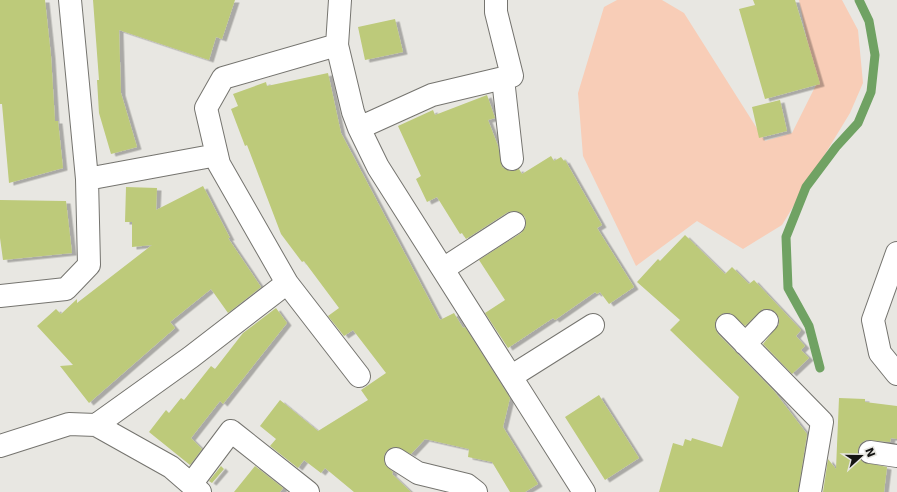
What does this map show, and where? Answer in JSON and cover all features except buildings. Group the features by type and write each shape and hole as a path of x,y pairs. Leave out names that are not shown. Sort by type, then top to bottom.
{"street":[{"path":"0,296 66,289 89,265 87,179 70,0"},
{"path":"340,0 337,45 359,128 378,167 512,376 584,492"},
{"path":"359,128 432,95 512,76 496,12 496,0"},
{"path":"337,45 223,78 206,108 219,164 287,282 359,376"},
{"path":"502,79 512,159"},
{"path":"87,179 217,155"},
{"path":"443,269 514,223"},
{"path":"897,253 873,320 880,353 897,374"},
{"path":"96,425 191,357 287,282"},
{"path":"745,344 767,321"},
{"path":"512,376 593,325"},
{"path":"727,325 822,422 810,492"},
{"path":"0,446 69,424 96,425 171,467 196,488 231,432 308,492"},
{"path":"870,452 897,456"},
{"path":"396,458 418,473 467,485 476,492"}],"shaded area":[{"path":"617,0 662,0 684,13 765,141 792,133 816,85 799,0 842,0 858,30 863,83 850,113 782,225 743,249 697,221 636,266 583,156 578,93 604,7"}],"waterway":[{"path":"820,368 809,326 788,288 786,237 806,187 836,147 858,123 871,92 875,55 869,21 859,0"}]}
